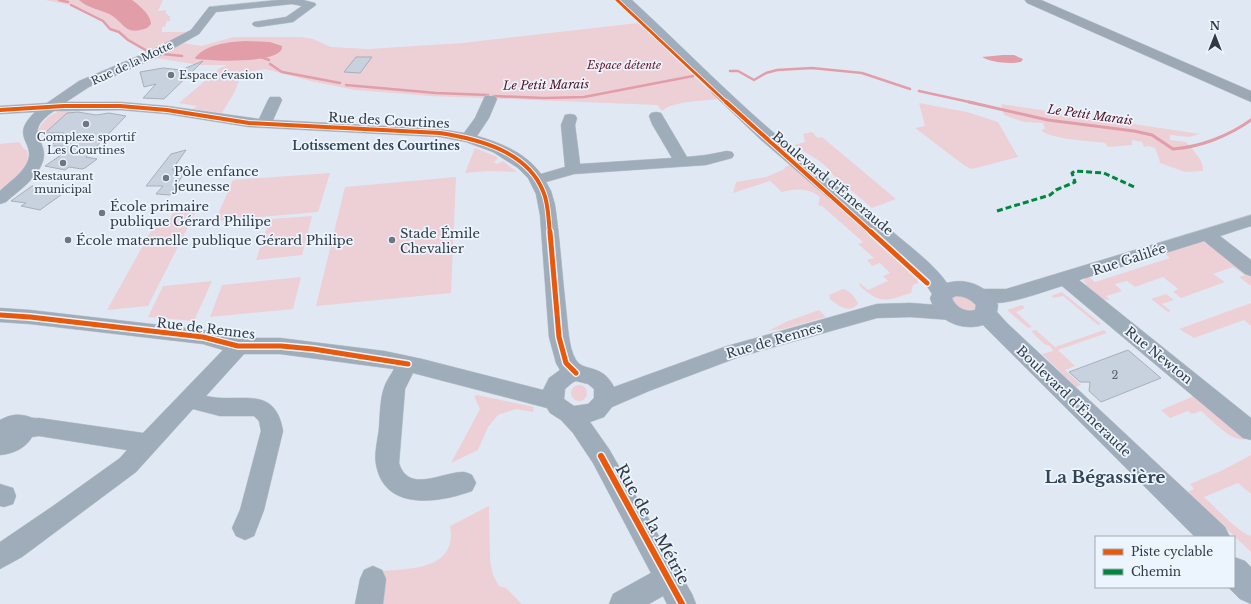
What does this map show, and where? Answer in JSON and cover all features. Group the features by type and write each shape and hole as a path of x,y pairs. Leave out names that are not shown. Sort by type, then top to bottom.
{"highway":[{"path":"1031,0 1251,97"},
{"path":"1043,0 1251,90"}],"main road":[{"path":"625,0 706,77 718,91 767,136 904,252 935,281 965,304"},
{"name":"Boulevard d'Émeraude","path":"965,304 989,333 1198,536"},
{"name":"Boulevard d'Émeraude","path":"965,304 999,329 1214,536"},
{"path":"1235,557 1251,572"},
{"path":"1235,573 1251,588"}],"street":[{"name":"Rue de la Motte","path":"0,199 32,168 37,150 30,137 30,131 34,121 57,106 75,91 94,80 154,54 195,32 214,5 295,1 310,5"},
{"path":"258,24 289,20 310,5 323,7"},
{"path":"468,138 482,118 490,99"},
{"path":"264,124 275,100"},
{"name":"Rue des Courtines","path":"0,110 57,106 143,108 264,124 428,132 468,138 482,142 511,156 523,165 538,180 545,196 560,338 557,352 563,391"},
{"path":"656,116 659,124 682,161"},
{"path":"570,118 568,125 573,169"},
{"path":"538,180 573,169 712,159 727,155"},
{"name":"Rue Galilée","path":"965,304 1006,296 1066,279 1251,220"},
{"path":"1206,234 1251,270"},
{"name":"Rue Newton","path":"1066,279 1251,431"},
{"name":"Rue de Rennes","path":"563,391 585,414 601,399 758,343 882,310 910,310 965,304"},
{"name":"Rue de Rennes","path":"0,316 30,317 202,337 216,339 239,346 268,345 312,350 408,364 505,388 563,391 590,374 596,377 601,399"},
{"path":"0,556 101,486 128,465 239,346"},
{"path":"408,364 394,389 387,463 388,472 398,484 415,489 440,488 464,483"},
{"name":"Rue de la Métrie","path":"563,391 581,426 601,456 682,604"},
{"path":"190,399 208,406 222,407 250,405 265,413 272,420 272,431 246,528"},
{"name":"Rue de la Métrie","path":"601,399 594,432 601,456"},
{"path":"2,444 19,438 25,429 39,427 148,444"},
{"path":"623,604 667,579"}],"green space":[{"name":"Espace détente","path":"45,0 163,0 158,11 166,10 166,14 170,16 170,21 167,21 165,27 162,27 162,32 186,32 171,41 201,46 234,37 301,37 313,39 331,47 368,49 462,43 638,23 718,99 681,103 673,105 662,111 657,105 431,96 355,90 315,82 265,69 242,73 234,93 222,113 193,109 197,106 179,103 220,68 228,65 199,65 156,58 128,41 118,32 111,30 102,21 70,5"},
{"path":"919,103 967,112 998,122 1018,157 972,169 965,166 915,128 925,126"},
{"path":"1001,104 1200,134 1189,137 1170,135 1170,140 1186,142 1200,159 1203,171 1185,172 1160,163 1155,148 1148,146 1144,147 1142,142 1132,140 1132,145 1108,147 1105,143 1052,136 1041,130 1045,129 1043,123 1024,122 1004,115"},
{"path":"61,111 78,112 46,133 55,133 51,137 43,137 38,131 42,124 50,116"},
{"path":"812,132 818,138 822,137 896,199 872,208 833,175 830,170 815,158 794,145 805,142 803,134"},
{"path":"19,142 24,149 27,150 27,163 20,174 0,192 0,144"},
{"path":"475,148 498,158 494,162 497,164 503,161 517,172 489,171 465,173"},
{"path":"792,163 820,189 821,192 879,242 917,278 918,283 913,285 911,293 883,300 872,296 859,285 860,283 868,290 888,281 883,276 890,273 880,263 872,266 867,260 874,258 858,244 863,242 822,206 818,205 820,197 816,194 807,190 782,192 770,181 733,193 736,182 766,177 785,169 784,168"},
{"path":"330,173 318,212 215,221 233,180"},
{"name":"Stade Émile Chevalier","path":"456,177 451,293 316,306 345,187"},
{"path":"199,205 148,306 107,310 156,222 169,221 177,206"},
{"path":"312,216 302,255 256,260 270,219"},
{"path":"1202,241 1208,245 1213,244 1251,275 1251,286 1239,277 1245,275 1233,267 1213,274 1225,282 1181,298 1173,292 1178,289 1163,277 1135,287 1127,281 1115,284 1122,291 1106,296 1110,300 1099,299 1084,286 1087,284 1083,281 1088,276 1095,282 1170,258 1163,252"},
{"path":"301,277 293,309 210,317 222,285"},
{"path":"212,281 194,321 148,317 163,286"},
{"path":"843,289 856,299 858,304 855,307 847,309 836,304 830,299 829,295"},
{"path":"1062,292 1101,324 1098,325 1063,296 1054,298 1051,296"},
{"path":"1166,294 1174,300 1162,304 1171,311 1168,312 1151,299"},
{"path":"956,295 964,295 977,305 975,310 968,312 956,308 952,298"},
{"path":"1251,303 1251,326 1244,320 1194,338 1179,329"},
{"path":"1022,305 1025,308 1016,312 1032,327 1028,328 1007,310"},
{"path":"819,310 826,317 783,329 768,331 788,321"},
{"path":"1036,330 1055,347 1104,330 1107,333 1058,350 1075,366 1065,370 1081,385 1076,387 1042,354 1053,351 1050,346 1044,344 1031,331"},
{"path":"576,385 582,385 587,390 585,399 582,401 576,401 571,396 571,390"},
{"path":"477,395 534,407 533,412 516,409 498,415 488,427 478,450 451,463 480,409 474,396"},
{"path":"1194,396 1246,439 1235,438 1216,425 1201,411 1192,414 1188,411 1170,418 1161,410"},
{"path":"1251,455 1251,494 1238,483 1204,497 1233,525 1251,536 1251,552 1187,492 1194,489 1190,484 1223,470"},
{"path":"489,506 490,561 493,575 499,586 506,588 522,604 376,604 381,571 417,567 429,564 439,559 447,551 450,540 450,526"}],"shaded area":[{"path":"79,0 132,0 141,7 149,17 151,24 142,30 135,31 127,29 111,15"},
{"path":"245,41 270,42 282,46 282,49 277,54 256,59 229,61 204,60 195,58 200,53 211,47 225,43"},
{"path":"1014,55 1023,59 1021,62 1006,63 991,61 982,57"}],"building":[{"path":"356,57 372,57 360,73 344,72"},
{"path":"203,61 164,99 143,98 156,84 144,87 140,72 163,68 181,70"},
{"name":"Complexe sportif Les Courtines","path":"78,112 96,115 109,113 126,116 86,157 97,159 85,168 69,167 65,170 45,166 61,155 55,154 66,146 51,146 64,133 45,133 67,113"},
{"name":"Pôle enfance jeunesse","path":"186,150 172,170 186,170 170,195 156,194 163,186 146,186 171,154"},
{"path":"32,186 65,192 40,210 21,206 26,203 11,201"},
{"path":"1128,350 1161,378 1101,402 1089,391 1090,382 1080,382 1069,372"}],"waterway":[{"name":"Le Petit Marais","path":"59,0 68,2"},
{"name":"Le Petit Marais","path":"71,5 103,21 110,29 119,32 128,40 149,52"},
{"name":"Le Petit Marais","path":"163,54 182,56"},
{"name":"Le Petit Marais","path":"261,57 269,60"},
{"name":"Le Petit Marais","path":"270,64 282,72 340,83"},
{"name":"Le Petit Marais","path":"730,71 738,71 754,80 766,73 777,70 812,68 862,73 910,89"},
{"name":"Le Petit Marais","path":"494,96 544,98 584,97 693,76"},
{"name":"Le Petit Marais","path":"346,85 436,93 488,95"},
{"name":"Le Petit Marais","path":"919,91 974,103"},
{"name":"Le Petit Marais","path":"969,102 1048,120 1134,131 1152,135 1173,149 1193,146 1214,140 1224,136 1251,120"}],"marked path":[{"path":"997,211 1050,195 1056,190 1075,182 1072,173 1075,171 1104,173 1134,187"}],"cycle path":[{"path":"617,0 755,130 835,199 927,283"},
{"path":"0,110 64,106 120,106 167,110 249,123 440,133 469,138 498,148 524,164 534,175 542,188 548,215 559,337 566,363 576,373"},
{"path":"0,315 30,317 203,337 238,346 281,346 313,349 408,364"},
{"path":"601,456 682,604"}],"place":[{"name":"Espace évasion","path":"171,75"},
{"name":"Complexe sportif Les Courtines","path":"86,124"},
{"name":"Restaurant municipal","path":"63,163"},
{"name":"Pôle enfance jeunesse","path":"166,178"},
{"name":"École primaire publique Gérard Philipe","path":"102,213"},
{"name":"École maternelle publique Gérard Philipe","path":"68,240"},
{"name":"Stade Émile Chevalier","path":"392,240"}],"district":[{"name":"Lotissement des Courtines","path":"376,146"},
{"name":"La Bégassière","path":"1105,477"}]}
